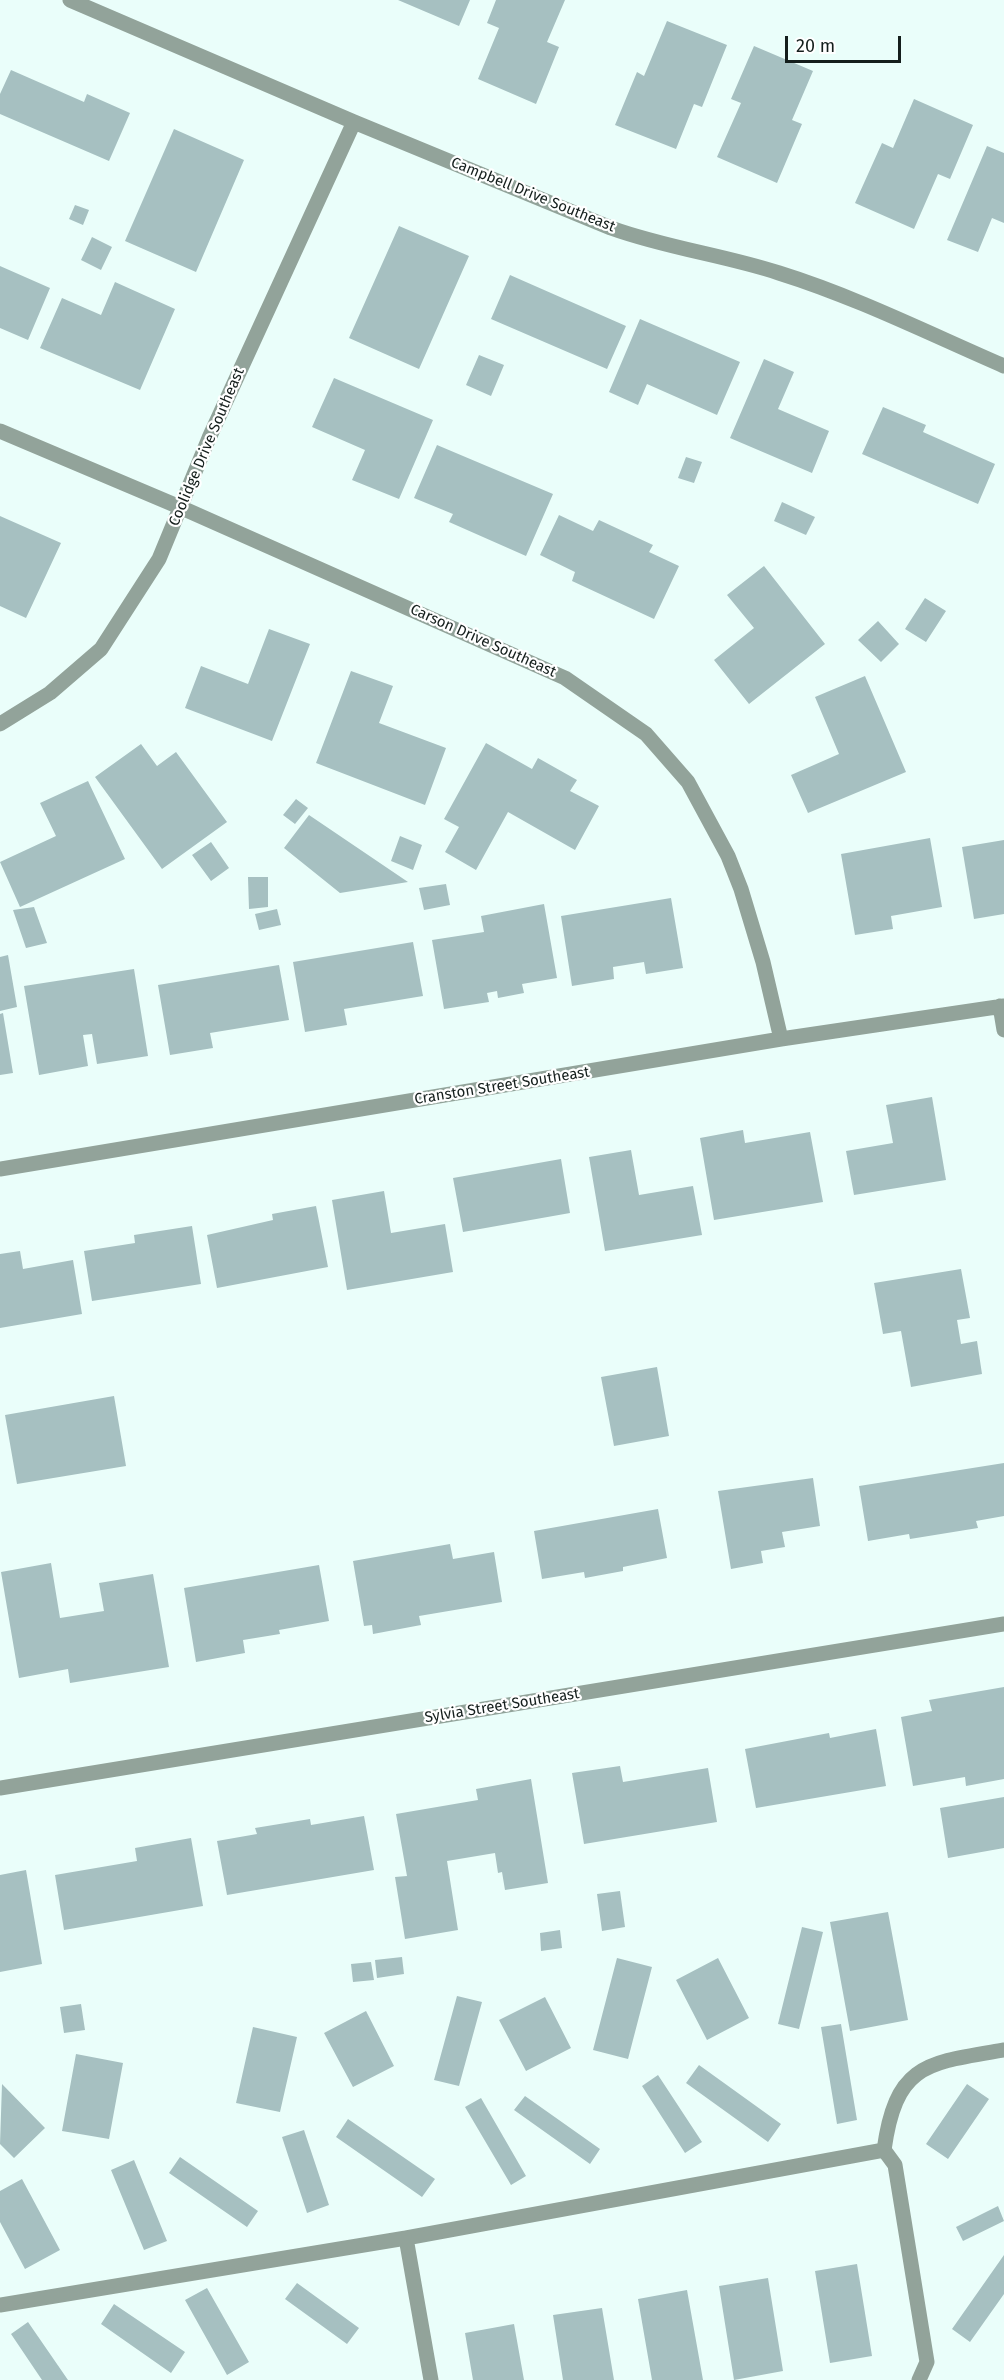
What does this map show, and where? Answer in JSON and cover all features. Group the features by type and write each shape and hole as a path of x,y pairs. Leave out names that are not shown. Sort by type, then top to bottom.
{"street":[{"name":"Campbell Drive Southeast","path":"70,0 354,122 644,240 776,272 816,285 1004,366"},
{"name":"Coolidge Drive Southeast","path":"0,724 50,693 101,650 159,560 209,438 354,122"},
{"name":"Carson Drive Southeast","path":"0,431 182,508 565,678 646,734 688,782 728,856 741,889 763,962 781,1039"},
{"name":"Cranston Street Southeast","path":"0,1169 781,1039 1002,1006"},
{"path":"1002,1006 1004,1030"},
{"name":"Sylvia Street Southeast","path":"0,1788 1004,1624"},
{"path":"919,2380 927,2362 895,2165 884,2150 889,2115 896,2098 910,2079 928,2067 954,2059 1004,2050"},
{"path":"0,2305 406,2238 884,2150"},
{"path":"406,2238 431,2380"}],"building":[{"path":"398,0 470,0 459,26"},
{"path":"496,0 565,0 547,42 559,47 536,104 478,79 499,28 487,23"},
{"path":"667,21 727,45 702,107 694,104 676,149 615,125 637,72 644,76"},
{"path":"754,46 813,71 792,120 802,124 777,183 717,157 741,103 731,99"},
{"path":"11,70 84,102 87,94 130,113 109,161 0,114 0,94"},
{"path":"914,99 973,125 950,179 938,174 914,229 855,203 882,143 893,148"},
{"path":"174,129 244,160 196,272 125,241"},
{"path":"987,146 1004,153 1004,223 992,218 978,252 947,240"},
{"path":"75,205 89,210 83,225 69,219"},
{"path":"399,226 469,256 419,369 349,338"},
{"path":"92,237 112,247 101,270 81,260"},
{"path":"0,266 50,288 28,340 0,328"},
{"path":"510,275 626,326 607,369 491,319"},
{"path":"115,282 175,309 140,390 40,348 62,298 101,315"},
{"path":"640,319 740,362 717,415 647,384 638,405 609,392"},
{"path":"479,355 504,365 491,396 466,385"},
{"path":"764,359 794,372 778,409 829,431 812,473 730,438"},
{"path":"334,378 433,420 399,499 352,480 365,450 312,427"},
{"path":"883,407 926,425 923,432 995,464 978,504 862,454"},
{"path":"437,445 553,494 526,556 449,522 453,514 414,498"},
{"path":"686,457 702,462 694,483 678,478"},
{"path":"782,502 815,517 806,535 774,521"},
{"path":"559,515 593,531 599,520 653,545 649,552 679,566 654,619 572,581 575,572 540,555"},
{"path":"0,516 61,543 26,618 0,606"},
{"path":"764,566 825,644 749,704 714,660 754,628 727,595"},
{"path":"925,598 946,611 926,642 905,629"},
{"path":"878,621 899,644 881,662 858,640"},
{"path":"269,629 310,644 272,741 185,708 201,666 248,684"},
{"path":"351,671 393,686 379,723 446,748 425,805 316,763"},
{"path":"865,676 906,772 808,813 791,775 839,754 815,697"},
{"path":"486,743 532,769 538,758 577,780 570,791 599,806 575,850 508,812 476,870 445,852 459,827 444,819"},
{"path":"141,744 157,766 176,752 227,822 162,869 95,777"},
{"path":"88,781 125,859 20,907 0,862 56,836 40,803"},
{"path":"296,799 308,808 295,824 283,815"},
{"path":"309,815 408,882 340,893 284,848"},
{"path":"400,836 422,845 413,870 391,861"},
{"path":"930,838 942,907 891,916 893,929 855,935 841,854"},
{"path":"1004,840 1004,914 974,919 962,847"},
{"path":"211,842 229,868 211,881 192,855"},
{"path":"248,877 268,877 268,907 249,909"},
{"path":"446,884 450,905 424,910 419,888"},
{"path":"671,898 683,968 646,974 644,962 613,967 614,979 572,986 561,916"},
{"path":"544,904 557,978 522,984 524,993 498,998 497,991 487,993 489,1002 444,1009 432,940 484,932 481,916"},
{"path":"34,907 47,943 26,948 13,910"},
{"path":"277,909 281,925 259,930 255,914"},
{"path":"413,942 423,996 344,1009 347,1025 305,1032 293,962"},
{"path":"8,955 17,1007 0,1011 0,957"},
{"path":"279,965 289,1020 210,1033 213,1048 170,1055 158,985"},
{"path":"134,969 148,1056 97,1064 92,1034 83,1035 88,1066 39,1075 24,986"},
{"path":"3,1013 13,1073 0,1075 0,1014"},
{"path":"932,1097 946,1180 854,1195 846,1151 893,1143 886,1105"},
{"path":"743,1130 745,1143 810,1132 823,1202 714,1220 700,1138"},
{"path":"631,1150 639,1195 693,1186 702,1235 605,1251 589,1157"},
{"path":"561,1159 570,1213 463,1232 453,1178"},
{"path":"384,1191 391,1233 445,1224 453,1272 347,1290 332,1200"},
{"path":"316,1206 328,1267 217,1288 207,1235 273,1220 272,1214"},
{"path":"192,1226 201,1284 92,1301 84,1251 135,1243 134,1235"},
{"path":"20,1251 23,1269 73,1260 82,1314 0,1328 0,1254"},
{"path":"961,1269 970,1318 957,1320 961,1344 977,1341 982,1374 911,1387 901,1331 883,1334 874,1283"},
{"path":"657,1367 669,1436 614,1446 601,1377"},
{"path":"114,1396 126,1466 17,1484 5,1415"},
{"path":"1004,1463 1004,1516 976,1521 978,1528 910,1539 909,1534 868,1541 859,1486"},
{"path":"813,1478 820,1526 782,1532 785,1547 761,1551 763,1563 731,1569 718,1491"},
{"path":"658,1509 667,1558 623,1567 623,1571 585,1578 584,1572 542,1579 534,1531"},
{"path":"450,1544 453,1559 494,1552 502,1602 419,1616 421,1625 373,1634 372,1625 364,1626 353,1561"},
{"path":"51,1563 60,1618 104,1611 99,1583 153,1574 169,1667 70,1683 68,1669 19,1678 1,1572"},
{"path":"319,1565 329,1621 279,1630 280,1634 243,1640 245,1653 196,1662 184,1588"},
{"path":"1004,1687 1004,1779 966,1786 965,1777 913,1786 901,1717 932,1711 929,1700"},
{"path":"876,1729 886,1786 756,1808 745,1749 829,1733 830,1738"},
{"path":"620,1766 623,1782 708,1768 717,1822 584,1844 572,1773"},
{"path":"531,1779 548,1883 505,1890 502,1872 498,1873 495,1853 447,1861 458,1930 405,1939 395,1877 407,1876 396,1814 478,1800 476,1789"},
{"path":"1004,1797 1004,1848 948,1858 940,1808"},
{"path":"364,1816 374,1870 227,1895 217,1841 257,1834 255,1828 310,1819 311,1825"},
{"path":"191,1838 203,1906 64,1930 55,1875 137,1861 135,1848"},
{"path":"26,1870 42,1964 0,1972 0,1875"},
{"path":"620,1891 625,1927 602,1931 597,1894"},
{"path":"888,1912 908,2020 850,2031 830,1922"},
{"path":"802,1927 823,1932 799,2029 778,2024"},
{"path":"560,1930 562,1948 541,1951 540,1933"},
{"path":"402,1957 404,1974 377,1978 375,1960"},
{"path":"617,1958 652,1967 628,2059 593,2050"},
{"path":"718,1958 749,2018 707,2040 676,1980"},
{"path":"371,1962 374,1980 353,1982 351,1964"},
{"path":"457,1996 482,2002 459,2086 434,2080"},
{"path":"545,1997 571,2048 526,2071 499,2020"},
{"path":"81,2004 85,2030 64,2033 60,2007"},
{"path":"366,2011 394,2066 353,2087 324,2033"},
{"path":"841,2024 857,2120 837,2124 821,2027"},
{"path":"253,2027 297,2037 280,2112 236,2103"},
{"path":"76,2054 123,2063 109,2139 62,2131"},
{"path":"699,2065 781,2124 768,2142 686,2083"},
{"path":"658,2075 702,2142 685,2153 642,2086"},
{"path":"2,2084 45,2128 14,2158 0,2144"},
{"path":"967,2084 989,2099 948,2159 926,2144"},
{"path":"525,2096 600,2149 590,2164 514,2110"},
{"path":"481,2098 526,2176 511,2185 465,2107"},
{"path":"348,2119 435,2179 422,2197 336,2137"},
{"path":"304,2130 329,2205 307,2213 282,2137"},
{"path":"180,2157 258,2211 247,2227 169,2173"},
{"path":"134,2160 167,2241 144,2250 111,2170"},
{"path":"22,2179 60,2250 25,2269 0,2222 0,2191"},
{"path":"998,2206 1004,2221 963,2241 956,2227"},
{"path":"1004,2255 1004,2294 970,2342 952,2329"},
{"path":"857,2264 872,2356 830,2363 815,2271"},
{"path":"768,2278 783,2371 734,2380 719,2286"},
{"path":"297,2283 359,2328 347,2344 285,2299"},
{"path":"207,2288 249,2362 227,2375 185,2300"},
{"path":"687,2290 703,2380 652,2380 638,2299"},
{"path":"114,2304 185,2352 171,2373 101,2324"},
{"path":"602,2308 614,2380 563,2380 553,2315"},
{"path":"28,2322 68,2380 42,2380 11,2334"},
{"path":"514,2324 524,2380 473,2380 465,2333"}]}
